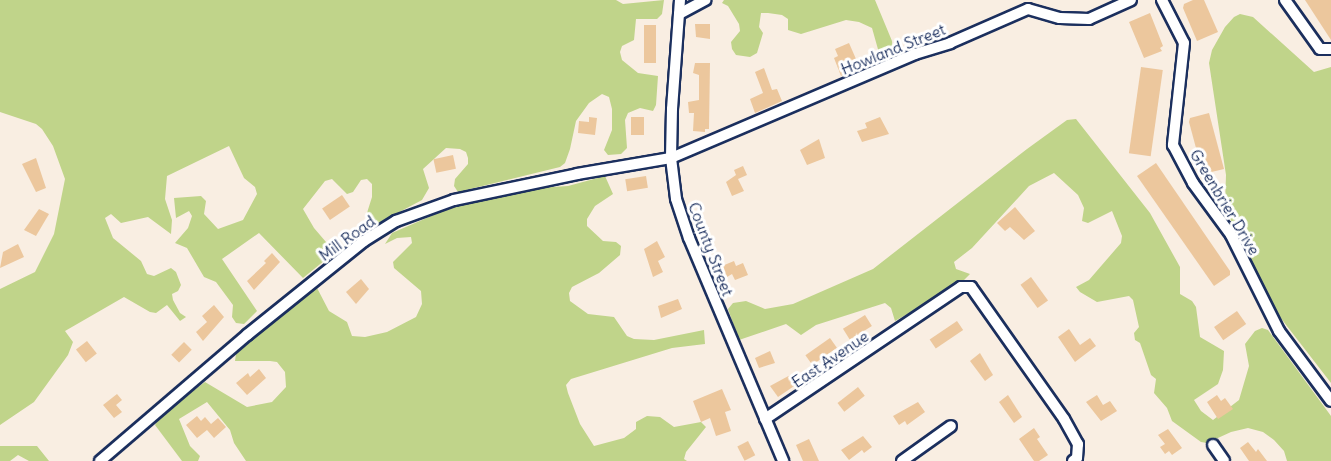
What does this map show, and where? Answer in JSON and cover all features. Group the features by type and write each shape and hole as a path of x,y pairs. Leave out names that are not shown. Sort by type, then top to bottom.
{"street":[{"name":"County Street","path":"680,0 671,158 676,199 689,238 783,461"},
{"path":"679,14 705,0"},
{"name":"Howland Street","path":"671,158 915,54 950,43 1028,9 1059,18 1089,19 1131,0"},
{"name":"Greenbrier Drive","path":"1162,0 1184,43 1173,145 1193,183 1231,235 1279,331 1331,401"},
{"path":"1285,0 1320,49 1331,48"},
{"name":"Mill Road","path":"100,461 247,335 364,241 396,221 454,200 584,172 671,158"},
{"name":"East Avenue","path":"765,419 962,287 971,287 1064,418 1078,444 1077,458 1073,461"},
{"path":"902,461 951,426"},
{"path":"1213,445 1224,461"}],"green space":[{"path":"0,0 616,0 623,4 664,0 662,14 657,19 636,19 634,40 622,46 620,52 622,60 638,73 658,76 656,105 653,111 640,108 628,113 625,120 627,148 621,154 608,155 604,150 612,130 612,109 609,97 602,94 589,103 576,121 570,149 565,163 560,167 458,192 454,186 455,179 468,164 468,158 466,152 460,149 446,148 423,169 429,188 422,200 371,227 366,216 372,197 372,184 367,179 361,180 353,192 347,194 332,179 325,181 303,209 314,228 332,249 330,256 303,278 259,233 222,259 257,311 244,324 236,323 232,317 233,305 216,282 204,277 187,248 175,243 188,228 192,216 189,211 176,218 174,198 201,196 206,201 204,214 218,229 243,220 257,194 255,187 244,178 229,146 167,176 165,199 172,220 171,234 148,217 121,223 111,214 105,218 113,238 141,261 147,274 154,276 171,268 176,272 181,285 178,291 172,294 173,300 180,313 186,317 180,321 167,305 156,313 150,312 124,297 65,331 73,342 68,355 34,402 0,425 0,289 35,272 54,234 65,179 53,146 42,129 36,124 0,112"},
{"path":"724,0 875,0 892,41 893,55 888,61 881,60 872,28 859,22 846,20 801,34 788,30 788,19 782,15 761,13 759,27 763,33 757,53 750,57 736,55 731,42 740,31 739,24 728,6 722,3"},
{"path":"1240,14 1253,17 1314,72 1331,67 1331,383 1273,308 1236,234 1225,204 1226,175 1209,63 1212,50 1225,27"},
{"path":"1076,119 1150,213 1180,267 1180,294 1192,301 1196,307 1200,337 1224,351 1223,370 1218,384 1194,400 1201,411 1213,420 1239,400 1249,366 1245,344 1255,331 1262,328 1268,330 1331,416 1331,461 1287,461 1284,451 1274,440 1263,432 1248,428 1231,432 1207,443 1201,442 1172,421 1167,408 1154,393 1156,379 1151,375 1140,343 1135,340 1134,333 1139,327 1133,300 1129,296 1097,302 1076,287 1089,280 1121,243 1122,236 1112,211 1088,223 1082,221 1084,208 1078,195 1054,173 1029,186 972,248 954,262 956,269 970,274 960,284 895,321 891,308 885,303 816,325 801,335 786,324 739,340 728,309 733,303 746,301 765,309 793,304 873,269 1027,149 1067,120"},
{"path":"605,176 613,194 595,206 587,219 587,226 603,241 616,242 621,246 620,255 599,273 572,287 569,293 570,301 588,314 614,317 627,336 634,339 654,340 704,330 705,344 672,348 571,379 566,385 568,393 580,424 594,446 624,438 636,429 636,422 647,416 660,417 674,427 701,422 706,427 686,452 684,459 687,461 246,461 234,443 230,430 207,402 179,419 190,446 200,456 198,461 182,461 155,425 162,414 205,382 247,407 272,402 286,387 285,372 277,362 235,361 236,354 316,286 329,311 347,322 352,336 365,337 387,332 416,317 422,304 421,291 394,268 393,262 412,243 411,237 397,238 385,244 392,233 452,207 538,188 568,186"},
{"path":"0,446 37,446 49,461 29,461 18,455 10,461 0,461"}],"building":[{"path":"1193,0 1204,0 1218,32 1197,41 1183,8 1184,4"},
{"path":"1305,0 1331,0 1331,40"},
{"path":"1150,13 1163,46 1160,48 1162,51 1144,58 1129,22"},
{"path":"695,24 710,24 710,39 696,37"},
{"path":"644,25 656,25 656,63 644,63"},
{"path":"849,43 856,59 847,62 851,72 841,76 834,58 838,56 835,49"},
{"path":"695,63 710,63 709,129 705,129 705,132 693,131 694,113 689,113 688,102 699,100 699,75 693,73"},
{"path":"1141,67 1163,70 1151,156 1129,153"},
{"path":"764,68 772,90 777,89 782,101 755,113 750,99 763,93 755,72"},
{"path":"1209,113 1224,169 1203,174 1189,122 1190,118"},
{"path":"589,117 597,118 595,135 578,133 579,121 589,122"},
{"path":"631,117 644,117 644,135 631,135"},
{"path":"880,117 889,134 862,142 857,131 867,128 865,123"},
{"path":"819,139 825,158 807,165 800,150"},
{"path":"453,155 456,169 436,173 433,159"},
{"path":"36,158 46,188 36,192 22,164"},
{"path":"1156,163 1230,271 1230,275 1214,286 1137,176"},
{"path":"743,166 747,175 738,179 744,191 732,196 726,182 736,175 734,170"},
{"path":"646,176 648,188 627,191 625,179"},
{"path":"342,195 350,207 330,220 322,208"},
{"path":"1015,207 1035,231 1024,240 1010,227 1005,231 997,223"},
{"path":"39,209 49,214 36,236 24,230"},
{"path":"657,241 665,257 658,261 663,272 653,277 644,249"},
{"path":"18,244 24,257 0,268 3,252"},
{"path":"272,253 280,262 254,290 247,281 266,263 264,261"},
{"path":"734,261 736,266 743,263 748,275 735,280 732,274 727,277 722,266"},
{"path":"1031,277 1048,300 1038,308 1020,285"},
{"path":"361,279 369,289 356,304 346,292"},
{"path":"678,299 682,309 661,318 658,306"},
{"path":"214,305 224,317 203,341 196,332 207,322 202,316"},
{"path":"1237,311 1246,324 1223,340 1214,327"},
{"path":"865,315 872,326 850,340 843,329"},
{"path":"957,321 963,330 936,349 930,339"},
{"path":"1069,329 1080,345 1090,338 1096,346 1075,362 1058,337"},
{"path":"830,338 837,348 812,365 805,355"},
{"path":"87,341 97,354 86,362 76,350"},
{"path":"184,342 192,350 179,363 171,355"},
{"path":"770,351 775,363 759,368 755,358"},
{"path":"980,353 993,375 985,381 970,361"},
{"path":"259,369 266,378 247,395 236,383 248,373 250,377"},
{"path":"794,373 800,382 778,397 770,386"},
{"path":"858,387 865,396 844,412 838,403"},
{"path":"722,389 731,410 725,412 731,431 716,436 710,418 701,422 693,401"},
{"path":"117,394 122,400 116,405 122,412 114,418 103,405"},
{"path":"1008,395 1022,417 1014,423 999,402"},
{"path":"1097,395 1103,405 1110,401 1117,411 1101,421 1086,402"},
{"path":"1217,395 1221,401 1225,398 1233,409 1218,419 1207,402"},
{"path":"918,402 925,412 907,425 905,421 899,425 893,416"},
{"path":"197,416 201,421 205,417 211,424 218,418 226,427 214,438 207,430 197,438 186,425"},
{"path":"1034,428 1040,437 1037,439 1048,455 1039,461 1034,461 1019,439"},
{"path":"1168,429 1182,448 1172,455 1169,451 1165,454 1160,447 1165,444 1158,435"},
{"path":"863,436 872,447 864,453 862,450 849,460 841,450"},
{"path":"809,439 819,461 803,461 796,445"},
{"path":"748,441 755,455 745,461 737,446"},
{"path":"1248,442 1256,452 1258,449 1267,461 1249,461 1240,448"}]}
